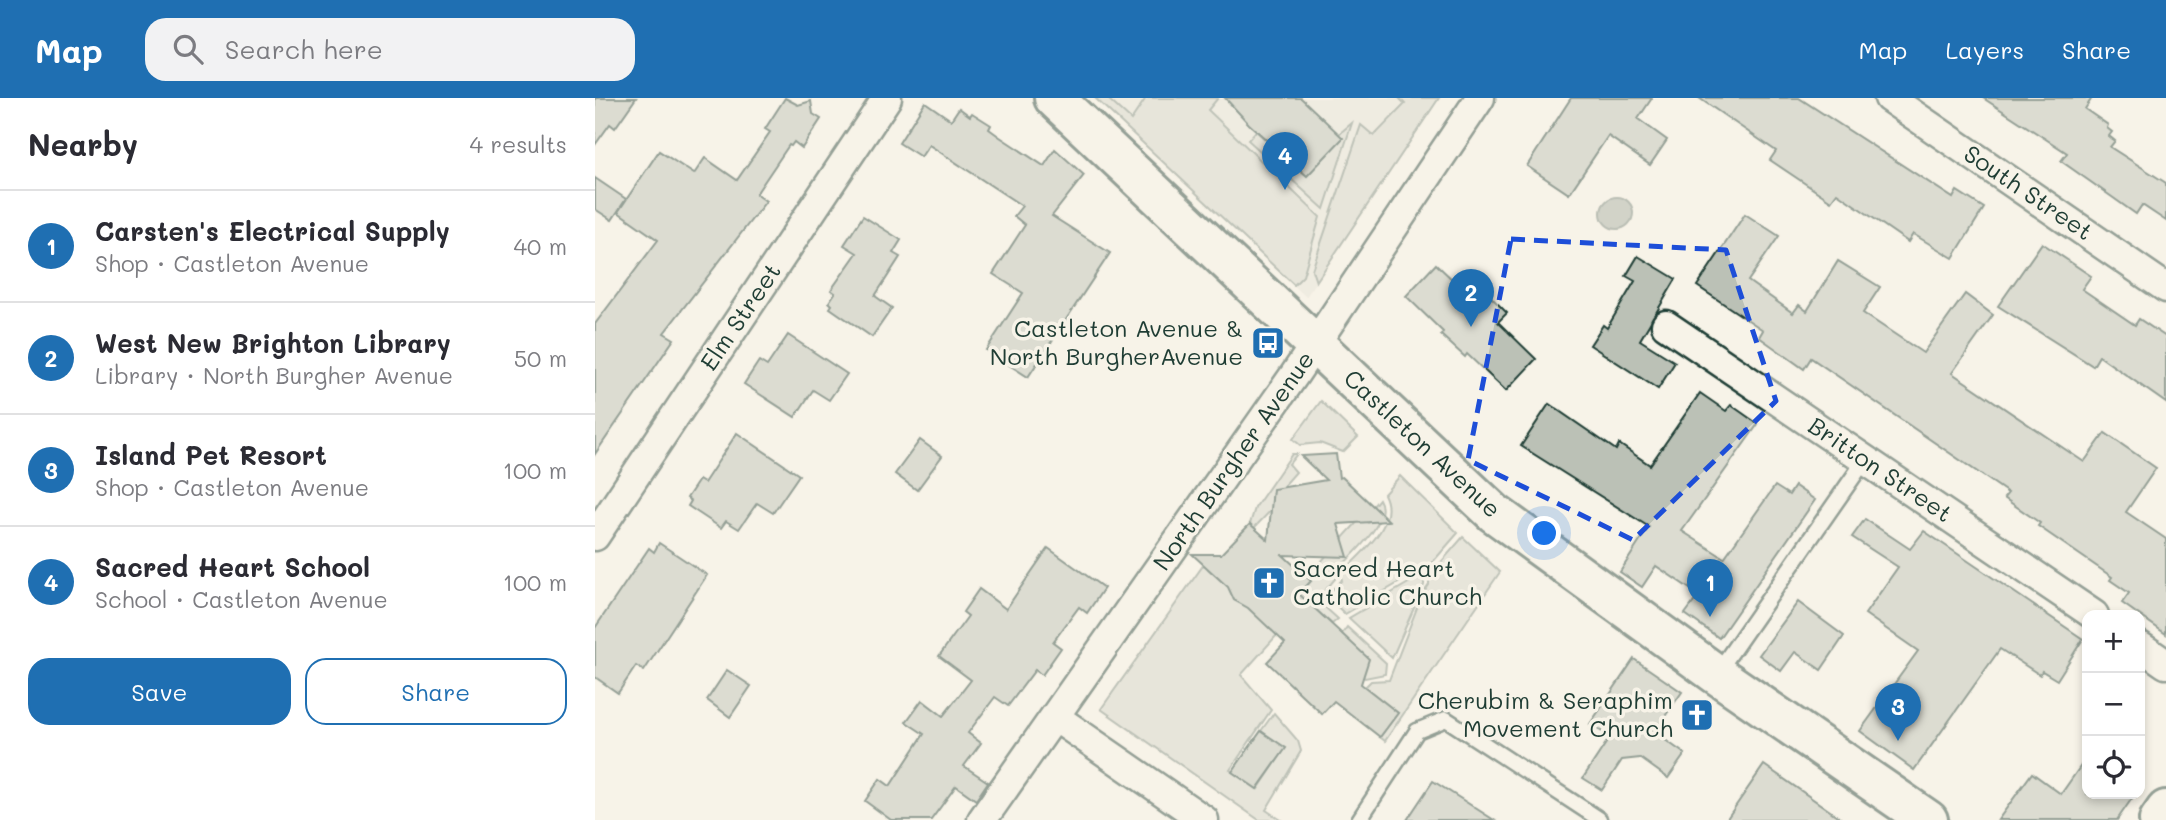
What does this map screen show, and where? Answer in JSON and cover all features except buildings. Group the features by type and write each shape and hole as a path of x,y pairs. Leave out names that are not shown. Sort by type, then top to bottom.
{"street":[{"name":"Elm Street","path":"595,536 887,98"},
{"name":"Castleton Avenue","path":"1054,98 1494,513 1716,674 1928,820"},
{"name":"North Burgher Avenue","path":"982,820 1315,346 1480,98"},
{"name":"South Street","path":"1889,98 2166,288"},
{"name":"Britton Street","path":"1666,325 2087,610"},
{"path":"2145,649 2166,664"},
{"path":"1055,717 1204,820"},
{"path":"2159,820 2166,810"}],"lane":[{"path":"1716,674 1865,460"},
{"path":"1359,820 1417,730 1445,719 1599,819"}],"highlighted area":[{"path":"1511,239 1726,250 1776,401 1633,540 1468,460"}],"shaded area":[{"path":"1095,98 1439,98 1306,297"},
{"path":"1095,98 1107,98 1131,120 1146,98 1218,98 1208,110 1320,217 1303,276 1294,285"},
{"path":"1399,98 1439,98 1316,282 1312,270 1361,125 1374,136 1405,104"},
{"path":"1352,123 1324,209 1248,140 1256,131 1297,169"},
{"path":"1617,197 1628,202 1633,213 1628,224 1617,229 1606,224 1601,213 1606,202"},
{"path":"1321,401 1358,437 1343,452 1320,443 1300,445 1293,439"},
{"path":"1292,454 1297,454 1289,464 1296,472 1282,488 1273,492 1272,498 1277,504 1254,528 1250,524 1255,508"},
{"path":"1400,476 1458,533 1424,572 1414,574 1345,614 1326,596 1342,580 1340,575 1367,548 1382,527 1387,517 1388,505 1384,494"},
{"path":"1379,499 1382,508 1375,528 1335,573 1335,579 1317,600 1338,619 1332,624 1299,594 1311,581 1307,577 1361,518 1368,523 1375,521 1373,506"},
{"path":"1463,537 1500,572 1385,741 1380,737 1398,713 1365,687 1371,681 1389,680 1422,595 1429,585 1429,576"},
{"path":"1207,560 1208,569 1221,581 1230,581 1234,600 1250,607 1277,635 1241,675 1271,710 1230,770 1258,789 1285,749 1261,731 1274,713 1298,741 1301,751 1266,810 1281,820 1259,820 1101,709"},
{"path":"1417,578 1424,580 1424,585 1392,658 1349,618"},
{"path":"1347,627 1386,663 1385,674 1365,678 1357,672 1368,660 1342,634"}],"place":[{"name":"Sacred Heart School","path":"1285,190"},
{"name":"West New Brighton Library","path":"1471,327"},
{"name":"Castleton Avenue & North BurgherAvenue","path":"1268,343"},
{"name":"Sacred Heart Catholic Church","path":"1269,583"},
{"name":"Carsten's Electrical Supply","path":"1710,617"},
{"name":"Cherubim & Seraphim Movement Church","path":"1697,715"},
{"name":"Island Pet Resort","path":"1898,741"}]}
